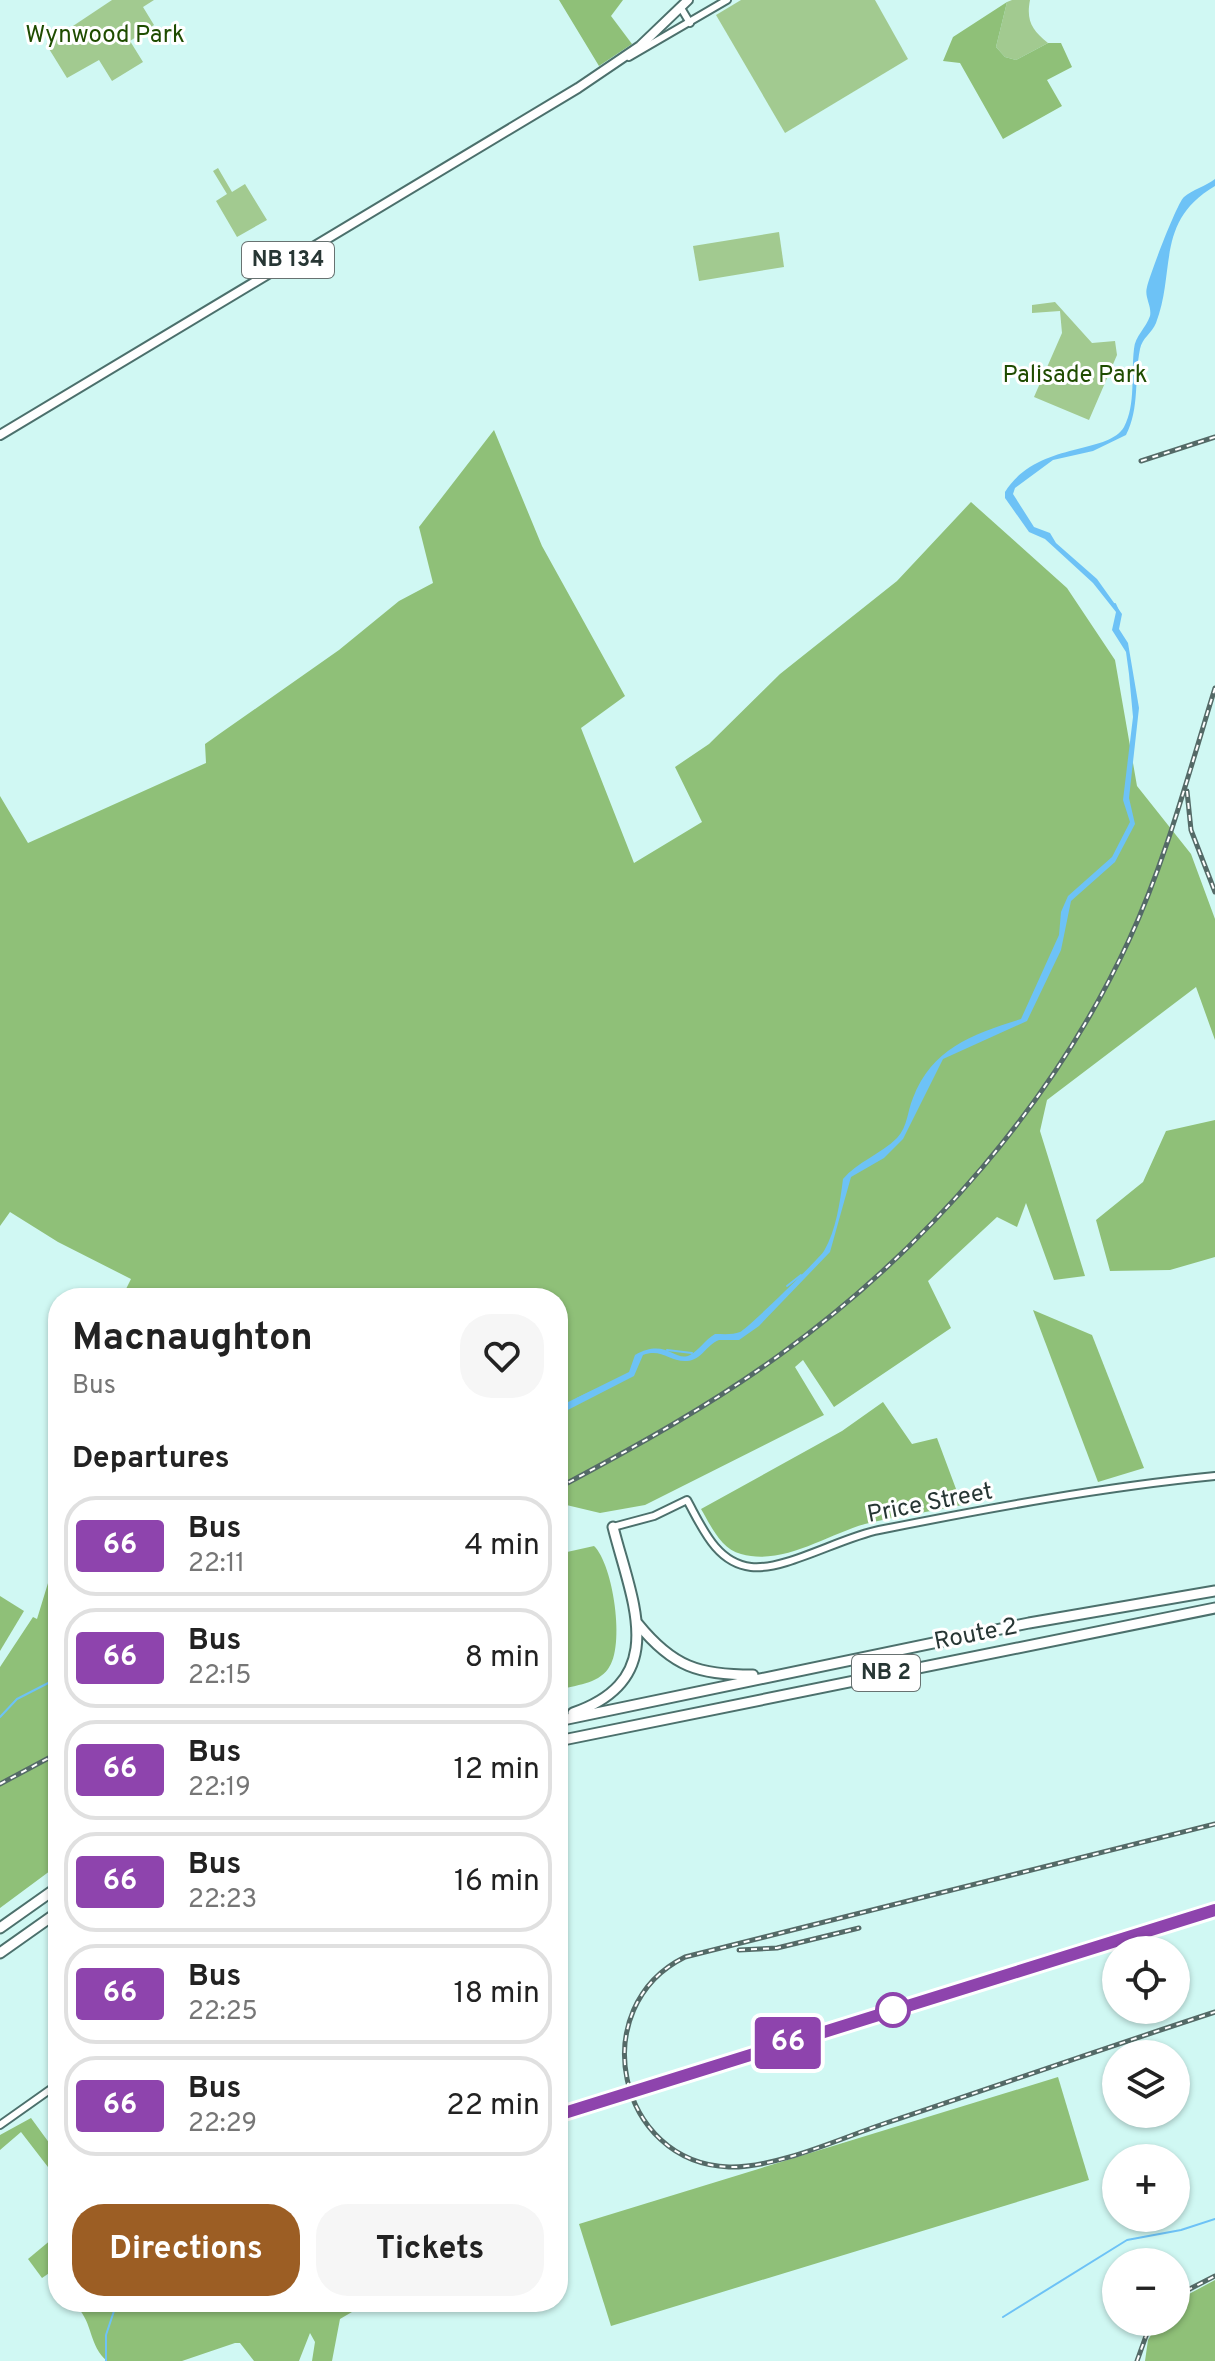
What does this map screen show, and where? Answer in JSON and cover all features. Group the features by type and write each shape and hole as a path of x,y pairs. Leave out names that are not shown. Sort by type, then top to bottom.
{"highway":[{"path":"568,1715 601,1702 620,1688 633,1666 638,1647 638,1624 613,1527"},
{"name":"Route 2","path":"568,1717 1060,1617 1215,1591"},
{"name":"Route 2","path":"568,1739 1215,1608"},
{"path":"638,1624 655,1645 696,1671 718,1675 753,1675 803,1669"},
{"path":"0,1928 48,1894"},
{"path":"0,1953 48,1919"}],"main road":[{"name":"NB 134","path":"0,435 619,62 688,0"}],"street":[{"path":"619,62 727,0"},
{"path":"681,8 690,23"},
{"name":"Price Street","path":"613,1527 642,1520 687,1500 712,1543 723,1555 750,1567 766,1568 876,1531 1159,1482 1215,1476"},
{"path":"568,2112 1215,1910"},
{"path":"0,2125 48,2091"}],"green space":[{"name":"Wynwood Park","path":"112,0 154,0 143,7 154,25 130,41 143,62 112,81 99,60 67,78 46,44"},
{"path":"559,0 623,0 611,16 632,44 599,66"},
{"path":"741,0 875,0 908,59 785,133 716,15"},
{"path":"1030,0 1032,24 1048,43 1016,60 1005,57 996,47 1007,2"},
{"path":"1007,2 996,47 1005,57 1016,60 1048,43 1061,43 1072,67 1047,80 1062,106 1003,139 960,63 943,61 953,37"},
{"path":"218,168 232,192 245,184 267,220 237,237 216,201 227,194 213,171"},
{"path":"779,232 784,267 699,281 693,246"},
{"name":"Palisade Park","path":"1055,302 1092,343 1115,341 1117,355 1089,420 1034,397 1062,333 1060,311 1032,313 1032,305"},
{"path":"494,430 542,546 625,696 581,728 634,863 702,822 675,767 709,744 780,674 897,581 971,502 1067,588 1115,660 1137,786 1191,854 1215,919 1215,1040 1196,987 1047,1100 1040,1131 1085,1276 1054,1280 1026,1203 1017,1227 997,1217 928,1281 951,1328 834,1407 803,1360 795,1367 824,1415 645,1505 600,1513 568,1505 568,1288 126,1288 131,1279 58,1242 10,1212 0,1226 0,796 28,843 206,763 205,744 339,650 399,601 433,583 419,527"},
{"path":"1215,1120 1215,1257 1170,1270 1110,1271 1096,1220 1143,1182 1166,1131"},
{"path":"1033,1310 1092,1335 1144,1468 1098,1482"},
{"path":"883,1402 912,1444 937,1438 962,1505 865,1524 804,1548 773,1556 741,1554 722,1542 701,1509 842,1431"},
{"path":"594,1546 601,1556 612,1587 616,1643 613,1658 603,1674 568,1688 568,1552"},
{"path":"48,1583 48,1872 0,1908 0,1667 33,1617 37,1619"},
{"path":"0,1596 24,1611 0,1651"},
{"path":"1058,2077 1089,2180 611,2326 579,2224"},
{"path":"31,2118 48,2141 48,2167 21,2132 0,2150 0,2135"},
{"path":"48,2242 48,2274 42,2278 28,2259"},
{"path":"1215,2280 1215,2361 1145,2361 1150,2336 1190,2336 1190,2293"},
{"path":"352,2312 340,2319 332,2361 312,2361 315,2342 310,2333 299,2361 254,2361 240,2343 235,2343 182,2361 107,2361 97,2348 82,2313"}],"water":[{"path":"1215,179 1215,186 1196,200 1175,231 1162,304 1156,323 1140,349 1135,404 1126,435 1093,451 1053,460 1015,488 1013,494 1034,527 1050,533 1056,543 1097,579 1122,614 1119,629 1128,643 1139,708 1129,798 1135,824 1115,862 1071,901 1061,950 1027,1021 943,1059 903,1139 884,1158 851,1177 830,1252 759,1326 739,1340 719,1340 692,1360 681,1361 655,1353 643,1355 634,1376 568,1410 568,1402 629,1372 635,1355 646,1350 662,1349 685,1357 715,1334 740,1332 810,1266 824,1251 832,1235 843,1179 897,1138 921,1081 931,1067 956,1045 971,1037 1021,1019 1059,935 1061,912 1068,896 1112,857 1130,822 1123,800 1133,717 1126,652 1112,630 1116,612 1093,583 1045,539 1029,532 1005,498 1005,492 1035,464 1103,442 1116,436 1124,427 1132,399 1135,344 1150,316 1146,291 1170,225 1184,197"}],"waterway":[{"path":"1115,604 1120,615"},
{"path":"787,1286 801,1275"},
{"path":"667,1350 692,1353"},
{"path":"577,1399 596,1390"},
{"path":"0,1717 17,1699 48,1683"},
{"path":"1003,2317 1127,2240 1181,2230 1215,2219"},
{"path":"106,2361 106,2335 114,2312"}],"railway":[{"path":"1141,461 1215,437"},
{"path":"568,1483 672,1425 781,1354 835,1313 886,1268 981,1169 1063,1059 1129,940 1166,847 1215,688"},
{"path":"1187,791 1191,830 1215,892"},
{"path":"0,1784 48,1758"},
{"path":"1215,1824 685,1957 653,1980 634,2010 625,2044 627,2079 639,2112 661,2140 691,2159 729,2167 748,2166 809,2151 1215,2012"},
{"path":"739,1950 777,1948 859,1928"},
{"path":"1190,2289 1215,2276"},
{"path":"1137,2361 1146,2336"}],"bus line":[{"name":"66","path":"568,2112 1215,1910"}]}
